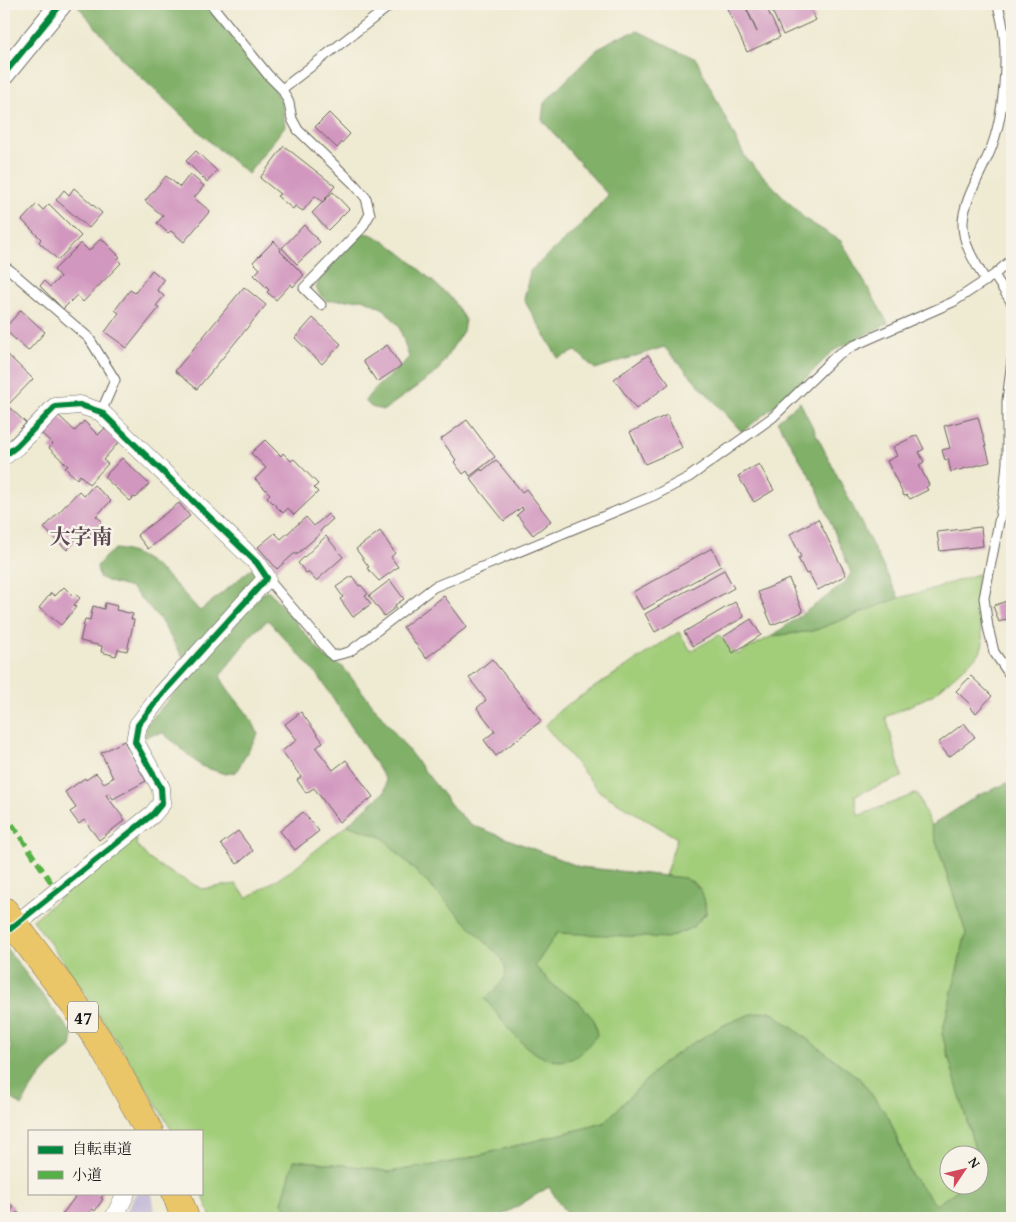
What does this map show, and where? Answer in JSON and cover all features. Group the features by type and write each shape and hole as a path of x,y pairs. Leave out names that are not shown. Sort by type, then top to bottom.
{"main road":[{"name":"47","path":"7,924 77,1008 107,1053 148,1130"},
{"path":"176,1194 185,1218"}],"street":[{"path":"4,74 61,4"},
{"path":"4,456 17,446 55,407 80,405 101,412 257,563 267,578 162,694 138,725 135,742 161,788 162,803 152,814 56,890 7,924"},
{"path":"114,1218 126,1194"}],"lane":[{"path":"211,4 268,75 282,89 289,103 292,119 298,130 366,198 370,214 362,228 304,288 321,305"},
{"path":"282,89 392,4"},
{"path":"997,4 1004,41 1005,73 1001,113 992,147 964,211 962,225 969,250 1012,303"},
{"path":"267,578 333,656 349,652 434,588 655,495 689,477 773,417 837,355 853,346 953,302 990,278 1012,259"},
{"path":"4,266 89,338 115,380 101,412"},
{"path":"1012,360 1007,401 1007,462 1004,496 984,598 994,652 1012,678"}],"shaded area":[{"path":"135,1194 152,1194 156,1218 123,1218"}],"green space":[{"path":"78,4 207,4 277,93 282,103 285,126 248,174 209,141 126,63"},
{"path":"638,31 696,59 745,157 805,219 841,241 888,323 833,351 792,392 742,432 664,347 595,369 576,351 558,358 524,300 530,271 580,226 608,195 542,120 544,103 597,49 616,38"},
{"path":"363,233 385,241 407,258 452,299 465,320 463,331 437,372 384,410 371,407 365,401 409,357 399,326 384,309 363,299 327,301 316,288 320,278"},
{"path":"800,402 899,598 813,631 772,636 844,584 851,573 816,486 777,421"},
{"path":"115,549 128,551 151,563 173,582 200,611 254,568 257,580 184,659 159,618 131,588 99,577 97,566"},
{"path":"978,574 976,588 983,643 980,653 934,694 886,717 902,777 855,795 858,816 917,793 931,826 966,933 942,1034 974,1144 938,1144 938,1194 952,1194 936,1206 911,1175 889,1118 860,1079 770,1011 748,1015 724,1025 685,1048 662,1064 604,1123 453,1162 389,1172 362,1167 295,1160 282,1203 295,1218 211,1218 202,1192 202,1130 171,1130 106,1024 33,920 134,837 137,840 136,844 149,859 164,869 202,889 236,884 247,898 289,872 347,825 382,837 503,959 506,972 503,982 485,999 492,1007 579,1002 556,988 535,966 557,933 603,934 692,928 706,914 705,904 703,895 696,884 683,878 665,876 677,838 600,792 545,726 561,709 679,632 691,651 719,635 736,655 772,636 813,631 899,598"},
{"path":"269,591 325,657 343,667 456,811 472,825 580,867 685,878 696,885 702,892 706,913 692,928 667,938 557,933 535,966 556,988 579,1002 594,1020 597,1035 576,1056 568,1060 555,1061 543,1057 531,1050 510,1031 485,999 502,982 505,966 502,959 382,837 347,825 385,791 386,780 320,678 268,620 250,636 220,676 251,719 258,734 236,772 225,774 201,766 163,733 150,735 145,738 147,724 263,593"},
{"path":"1012,781 1012,1218 569,1218 549,1187 498,1218 295,1218 282,1203 294,1160 362,1167 389,1172 453,1162 604,1123 662,1064 685,1048 724,1025 748,1015 770,1011 860,1079 889,1118 911,1175 936,1205 952,1194 988,1194 988,1144 974,1144 942,1034 966,933 931,826 977,796"},
{"path":"4,945 73,1035 71,1047 43,1074 31,1089 22,1106 6,1094 4,1089 5,1072 11,1047 4,1026"}],"building":[{"path":"725,4 744,4 757,32 745,4 765,4 780,37 747,52"},
{"path":"769,4 808,4 816,20 783,35"},
{"path":"329,113 350,134 337,148 315,127"},
{"path":"284,146 335,186 323,202 315,196 303,211 295,206 293,209 277,196 280,194 260,178"},
{"path":"196,151 217,171 207,182 186,161"},
{"path":"190,174 204,186 194,198 210,211 184,242 171,231 168,233 157,223 163,216 145,201 166,176 180,187"},
{"path":"74,188 102,213 89,228 56,200 64,190 69,195"},
{"path":"333,192 349,209 328,230 312,213"},
{"path":"37,204 43,210 49,204 81,236 58,260 39,242 41,239 22,220"},
{"path":"304,225 320,242 297,264 282,248"},
{"path":"101,238 120,257 117,259 121,263 83,302 77,295 63,309 40,286 44,281 50,287 60,277 54,270 81,243 89,251"},
{"path":"274,241 281,249 280,251 304,275 293,287 291,284 276,300 254,275 260,269 253,262"},
{"path":"152,270 164,280 157,290 164,296 156,306 159,308 127,348 105,332 119,313 115,310 130,290 135,293"},
{"path":"244,287 266,305 197,389 175,371"},
{"path":"21,310 45,332 28,351 4,329"},
{"path":"313,318 341,344 322,364 295,338"},
{"path":"387,345 401,366 377,382 363,361"},
{"path":"4,351 33,379 8,405 4,400"},
{"path":"648,355 669,384 636,409 614,379"},
{"path":"4,402 26,423 4,446"},
{"path":"58,415 75,431 84,421 98,435 105,428 119,442 103,460 108,464 89,484 80,475 77,479 65,468 68,466 49,448 53,444 41,433"},
{"path":"667,415 682,448 645,464 630,432"},
{"path":"978,417 990,462 951,472 948,459 945,460 942,450 950,448 944,426"},
{"path":"467,420 495,457 470,476 467,471 463,474 454,462 456,460 441,439"},
{"path":"917,435 924,449 919,452 924,462 919,465 929,485 926,487 928,490 910,499 907,495 904,496 887,461 897,456 893,447"},
{"path":"265,440 281,456 283,453 291,461 294,459 318,484 314,488 318,492 294,515 288,508 283,513 267,497 270,494 255,479 266,468 251,453"},
{"path":"122,458 149,484 136,498 134,497 130,501 104,477"},
{"path":"496,460 522,492 526,489 551,521 533,535 517,515 523,510 522,507 504,521 470,478"},
{"path":"759,464 774,490 754,502 738,476"},
{"path":"94,485 111,501 96,516 102,521 85,539 81,535 67,550 44,528 79,491 84,496"},
{"path":"179,503 190,516 148,549 137,535"},
{"path":"328,514 333,519 320,531 321,533 277,569 258,547 275,533 281,539 306,517 314,526"},
{"path":"818,519 846,575 818,590 809,573 806,574 798,558 801,557 790,534"},
{"path":"981,527 983,546 940,551 937,532"},
{"path":"380,531 395,553 391,557 398,567 379,581 367,568 369,567 356,549"},
{"path":"326,536 343,557 316,581 298,563"},
{"path":"712,548 721,566 643,610 633,592"},
{"path":"724,570 734,588 655,632 645,614"},
{"path":"352,576 368,594 365,596 371,604 353,617 340,599 343,597 336,587"},
{"path":"789,579 803,612 772,625 758,592"},
{"path":"390,580 404,599 384,616 369,596"},
{"path":"64,587 73,596 75,594 80,598 74,605 76,607 61,625 39,608 51,593 55,596"},
{"path":"444,596 467,627 426,658 403,627"},
{"path":"1012,599 1012,617 999,622 993,606"},
{"path":"735,602 744,617 693,646 684,632"},
{"path":"105,603 117,606 116,610 133,614 131,619 134,620 127,651 118,649 116,656 101,652 102,646 80,641 85,619 90,620 93,606 104,609"},
{"path":"751,619 761,635 733,653 723,637"},
{"path":"492,659 541,721 496,756 484,740 495,731 477,708 486,700 469,678"},
{"path":"971,676 992,696 976,713 970,708 972,706 956,691"},
{"path":"301,712 323,742 316,748 333,770 346,760 373,797 339,822 314,788 306,793 297,780 301,777 282,751 297,740 285,724"},
{"path":"964,723 975,737 949,757 938,743"},
{"path":"124,741 146,781 113,799 109,793 106,795 125,820 99,840 84,820 79,824 70,812 76,808 65,792 96,773 104,783 113,778 101,753"},
{"path":"303,812 319,831 295,850 280,831"},
{"path":"238,831 253,851 237,864 221,844"},
{"path":"77,1194 103,1194 101,1198 103,1199 95,1211 92,1209 85,1218 63,1218 61,1216"},
{"path":"4,1199 14,1207 5,1218 4,1218"},
{"path":"17,1212 28,1218 13,1218"}],"marked path":[{"path":"4,812 56,890"}],"cycle path":[{"path":"4,74 61,4"},
{"path":"4,456 17,446 55,407 80,405 101,412 257,563 267,578 162,694 138,725 135,742 161,788 162,803 153,814 4,934"}],"district":[{"name":"大字南","path":"81,536"}]}
